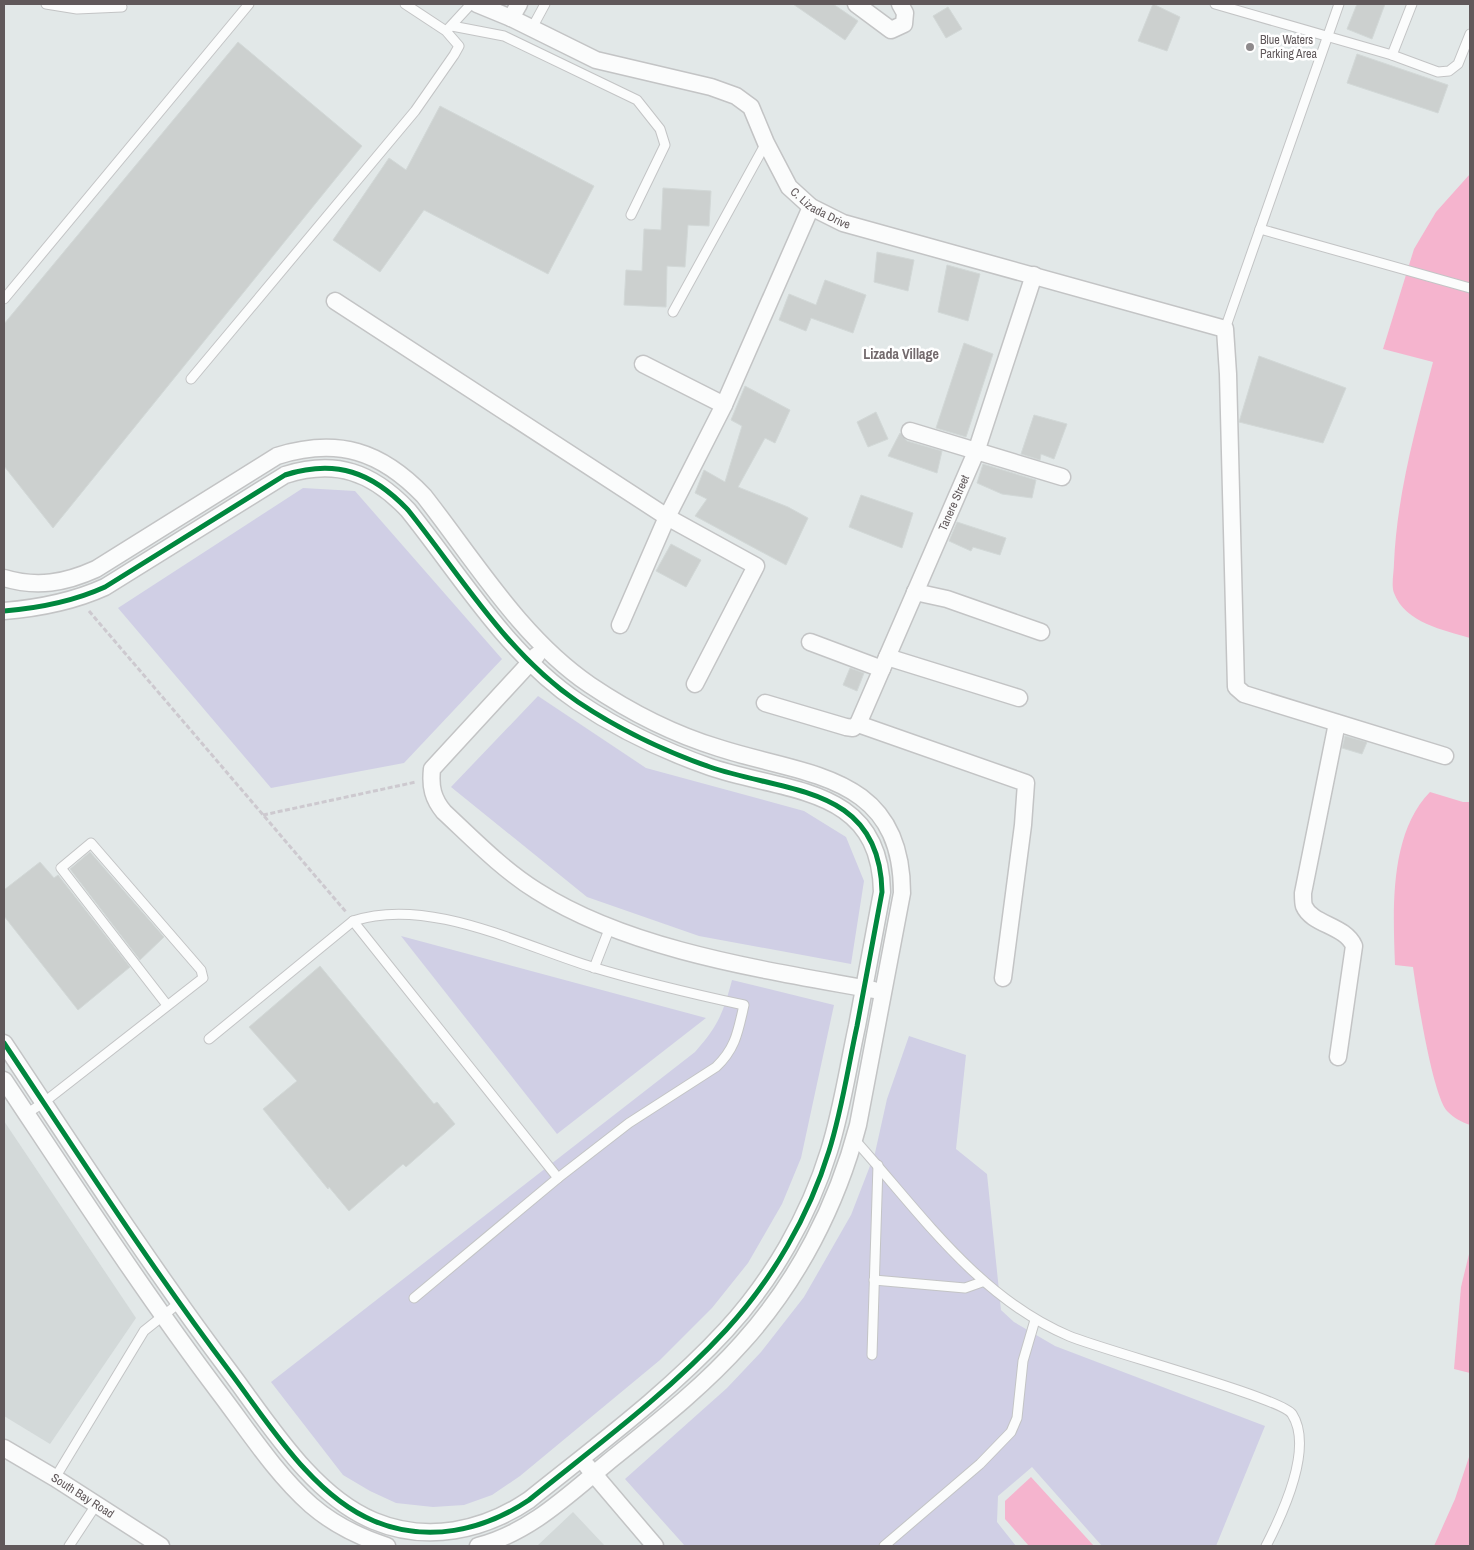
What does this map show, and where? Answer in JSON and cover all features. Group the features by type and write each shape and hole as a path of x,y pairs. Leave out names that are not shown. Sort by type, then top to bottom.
{"street":[{"name":"C. Lizada Drive","path":"477,4 515,11 532,28 596,60 711,87 736,96 752,107 766,143 789,186 811,207 843,223 1225,329"},
{"path":"856,4 887,28 895,30 904,24 905,13 900,4"},
{"path":"620,625 667,517 724,405 811,207"},
{"name":"Tanere Street","path":"858,724 976,452 1034,275"},
{"path":"335,301 667,517 756,566 695,684"},
{"path":"1225,329 1228,374 1234,682 1238,690 1244,694 1445,756"},
{"path":"642,364 724,405"},
{"path":"910,431 1062,477"},
{"path":"4,578 30,584 72,580 96,569 277,456 296,450 318,447 343,448 365,453 386,464 406,478 430,504 500,596 545,647 590,685 636,714 682,736 720,749 814,773 838,782 857,794 874,809 898,851 902,872 901,901 854,1139 835,1195 820,1231 771,1306 743,1342 709,1377 541,1517 518,1532 478,1546"},
{"path":"4,611 48,606 78,599 105,587 265,485 285,475 319,468 340,468 358,473 393,493 484,608 531,662 578,702 627,732 674,755 714,768 808,792 829,800 858,823 878,857 882,892 838,1120 829,1152 801,1221 754,1295 727,1329 656,1397 529,1500 508,1514 490,1522 457,1530 420,1532 374,1521 347,1506 308,1473 180,1303 4,1044"},
{"path":"915,592 947,599 1041,632"},
{"path":"484,608 500,596"},
{"path":"810,642 1020,698"},
{"path":"545,647 432,769 431,779 435,801 444,812 516,876 557,903 610,927 682,950 884,992"},
{"path":"765,703 846,727 853,728 858,724 1026,783 1023,825 1003,978"},
{"path":"1337,723 1303,893 1304,906 1310,913 1346,934 1354,946 1338,1058"},
{"path":"4,1080 162,1316 271,1459 299,1492 335,1524 366,1540 387,1546"},
{"name":"South Bay Road","path":"4,1448 55,1478 161,1546"},
{"path":"580,1459 655,1546"}],"lane":[{"path":"46,4 86,9 122,7"},
{"path":"4,299 249,4"},
{"path":"405,4 449,28 504,36 636,100 660,129 665,146 632,215"},
{"path":"449,28 472,4"},
{"path":"532,28 545,4"},
{"path":"1215,4 1392,55 1438,72 1449,71 1458,64 1470,34"},
{"path":"1225,329 1326,36 1339,4"},
{"path":"1392,55 1412,4"},
{"path":"190,379 415,111 458,46 449,28"},
{"path":"673,312 766,143"},
{"path":"1260,229 1470,288"},
{"path":"26,1114 203,978 201,970 91,843 61,868 167,1005"},
{"path":"209,1039 353,921 373,914 399,914 432,918 471,926 594,968 678,991 744,1005 734,1045 727,1056 716,1066 630,1123 558,1178 414,1298"},
{"path":"353,921 558,1178"},
{"path":"594,968 610,927"},
{"path":"854,1139 982,1282 1035,1320 1068,1336 1110,1352 1266,1399 1292,1412 1298,1425 1300,1440 1299,1456 1278,1520 1266,1546"},
{"path":"872,1355 878,1165"},
{"path":"874,1280 965,1288 982,1282"},
{"path":"55,1478 144,1331 180,1303"},
{"path":"884,1546 986,1459 1011,1432 1018,1411 1023,1361 1035,1320"},
{"path":"70,1546 96,1504"}],"path":[{"path":"78,599 353,921"},
{"path":"263,815 431,779"}],"shaded area":[{"path":"1470,174 1470,638 1426,624 1416,618 1399,603 1393,590 1396,537 1403,486 1433,362 1383,349 1414,249 1436,212"},
{"path":"303,488 355,491 502,659 404,763 271,788 118,608"},
{"path":"538,696 646,768 804,811 846,837 864,881 851,964 699,936 587,897 451,787"},
{"path":"1430,792 1463,802 1470,802 1470,1125 1458,1120 1447,1111 1441,1101 1426,1043 1413,967 1395,965 1394,897 1400,851 1407,829 1417,809"},
{"path":"401,936 706,1018 557,1134"},
{"path":"732,980 834,1005 801,1158 782,1204 748,1263 712,1308 660,1360 520,1476 492,1495 464,1505 433,1507 396,1503 370,1491 343,1475 271,1382 695,1052 719,1019"},
{"path":"909,1036 966,1055 956,1149 987,1174 1001,1310 1014,1322 1055,1346 1265,1426 1216,1546 1102,1546 1032,1467 998,1496 997,1522 1016,1546 685,1546 625,1479 727,1388 761,1352 804,1297 851,1215 875,1153 887,1099"},
{"path":"4,1121 136,1318 50,1444 4,1416"},
{"path":"1470,1250 1470,1373 1454,1369 1461,1287"},
{"path":"1470,1454 1470,1546 1434,1546 1455,1499"},
{"path":"1031,1477 1094,1546 1029,1546 1005,1519 1005,1501"},
{"path":"573,1512 605,1546 537,1546"}],"building":[{"path":"793,4 833,4 858,21 845,40"},
{"path":"1153,4 1180,17 1167,51 1138,41"},
{"path":"1357,4 1385,4 1372,39 1347,29"},
{"path":"948,7 962,29 946,38 933,16"},
{"path":"238,42 362,146 53,528 4,466 4,324"},
{"path":"1357,54 1448,85 1438,113 1347,83"},
{"path":"440,106 594,186 548,274 424,210 380,272 333,240 389,158 406,170"},
{"path":"663,188 711,191 709,226 688,225 685,267 667,266 666,307 624,305 626,270 642,271 644,229 661,230"},
{"path":"877,252 914,260 908,291 874,282"},
{"path":"947,265 980,274 968,321 938,312"},
{"path":"825,280 866,295 853,333 811,318 806,331 779,320 789,294 816,305"},
{"path":"964,343 993,354 966,437 936,428"},
{"path":"1259,356 1346,388 1323,443 1239,422"},
{"path":"745,386 790,410 775,443 765,438 738,487 788,507 808,518 786,565 695,516 707,499 695,493 704,470 725,482 742,426 731,420"},
{"path":"876,412 888,439 868,447 857,422"},
{"path":"1034,415 1067,424 1054,459 1041,454 1040,460 1021,454"},
{"path":"900,433 907,441 942,451 937,473 888,456"},
{"path":"983,464 1036,480 1032,498 1002,494 977,483"},
{"path":"861,495 913,513 902,548 849,527"},
{"path":"957,522 1006,538 1000,555 973,547 971,551 949,541"},
{"path":"671,544 701,560 686,587 656,571"},
{"path":"850,668 864,673 857,691 843,685"},
{"path":"1345,736 1367,742 1362,754 1342,748"},
{"path":"90,852 164,937 140,960 70,869"},
{"path":"40,862 54,878 58,875 130,967 78,1010 4,916 4,890"},
{"path":"320,966 434,1104 437,1102 455,1124 406,1167 403,1164 349,1211 329,1187 328,1189 263,1109 297,1081 249,1027"}],"cycle path":[{"path":"4,611 56,604 105,587 285,475 321,468 352,472 381,486 408,510 486,613 507,638 552,683 578,702 626,731 676,754 710,767 824,799 847,812 865,831 877,857 882,892 834,1136 811,1199 774,1269 743,1311 726,1330 680,1376 630,1419 529,1500 493,1519 474,1526 454,1530 414,1531 394,1528 374,1521 352,1510 312,1477 277,1435 200,1332 4,1043"}],"place":[{"name":"Blue Waters Parking Area","path":"1250,47"}],"district":[{"name":"Lizada Village","path":"901,354"}]}
